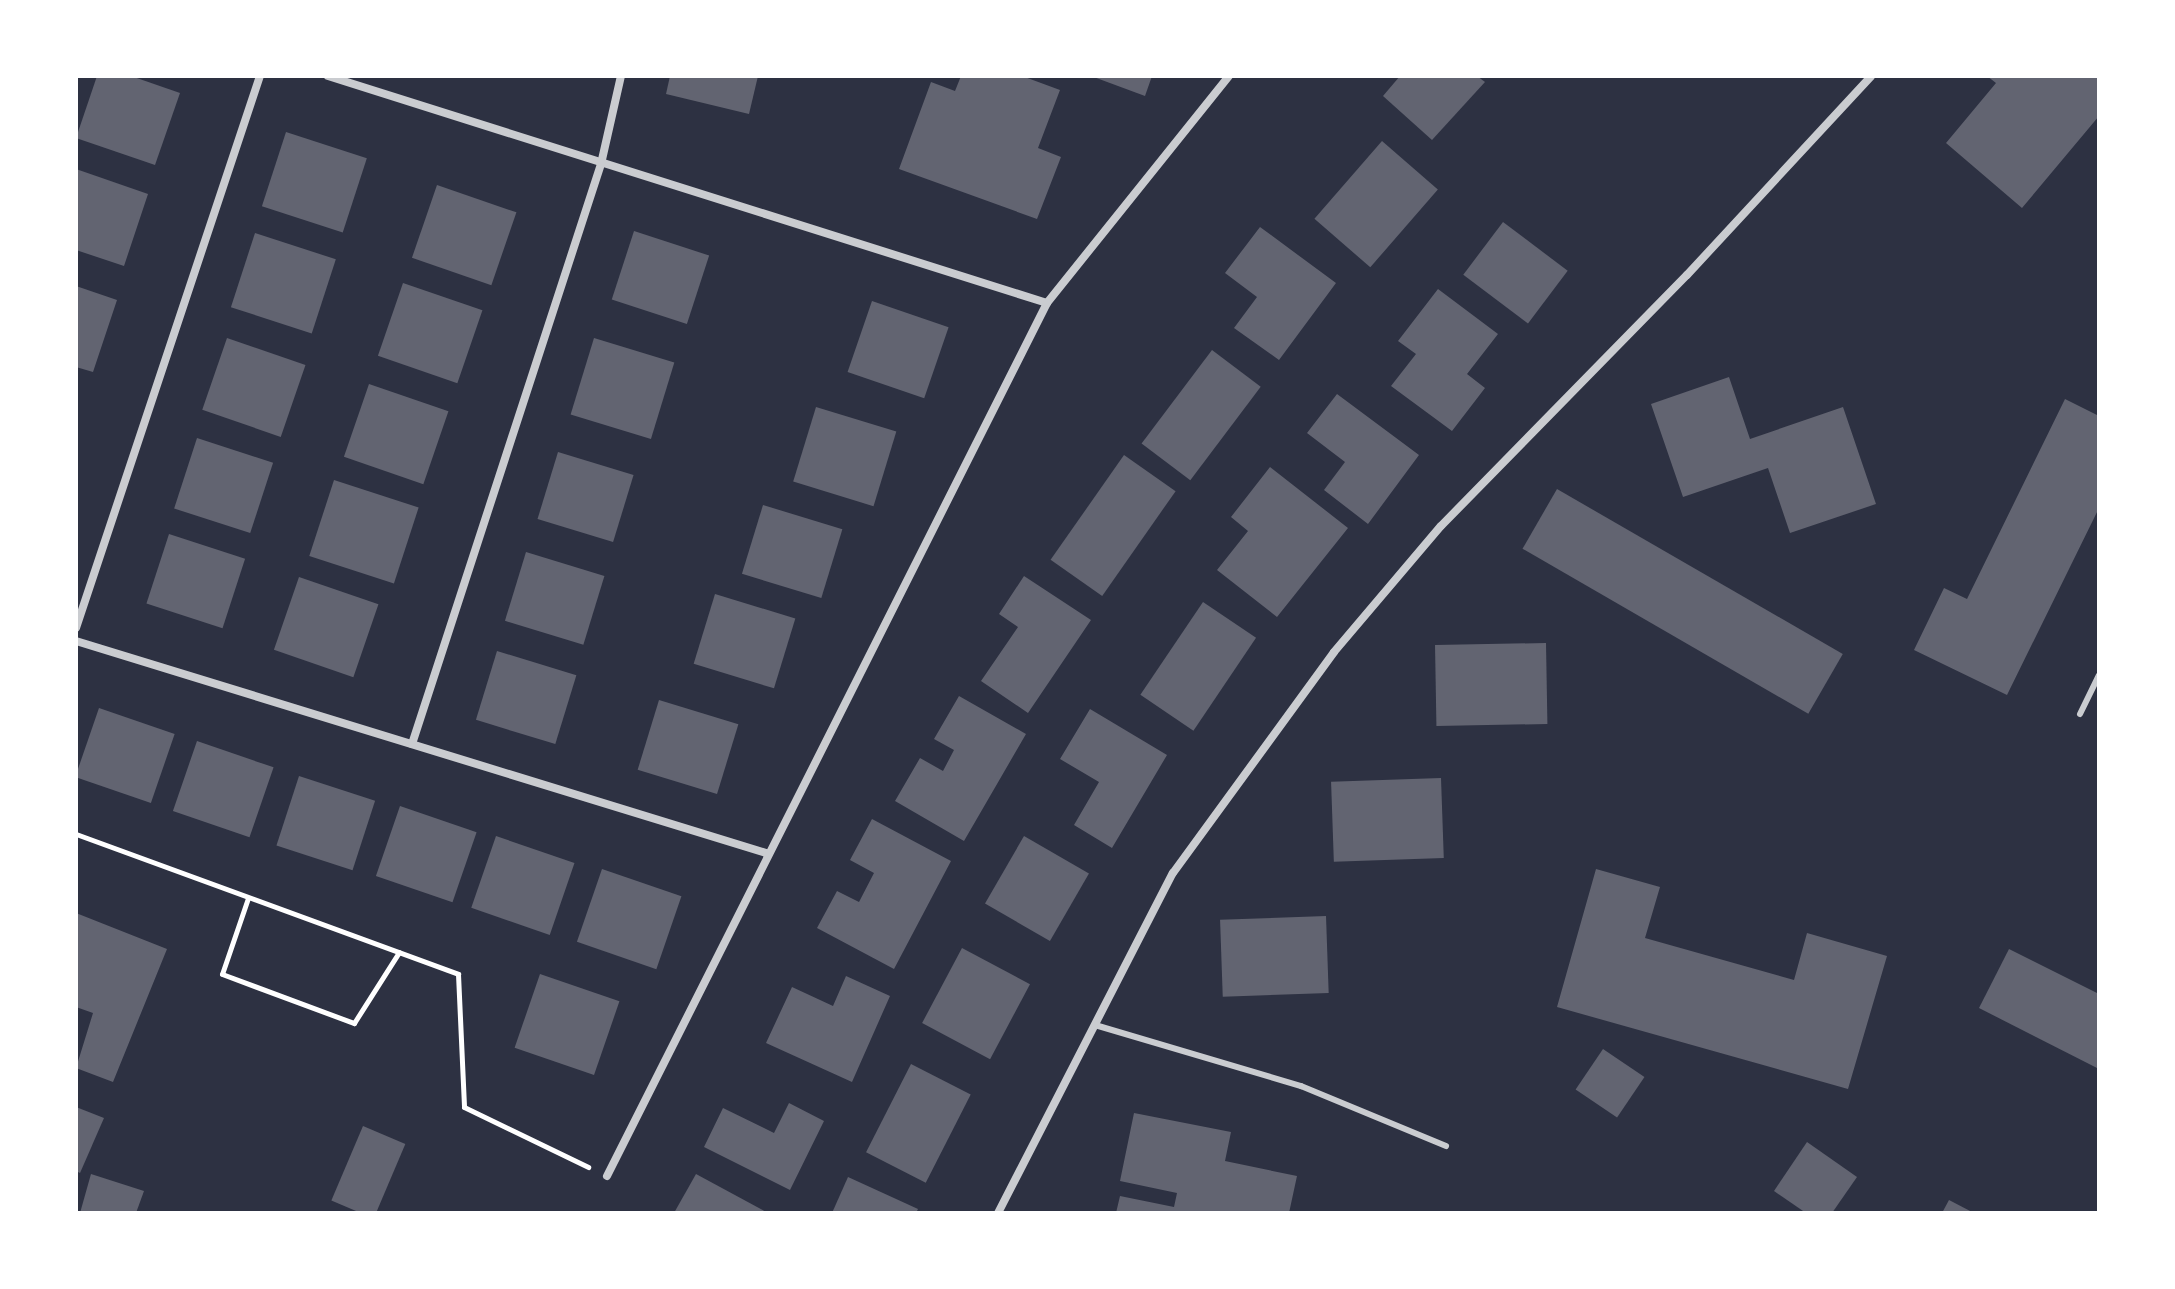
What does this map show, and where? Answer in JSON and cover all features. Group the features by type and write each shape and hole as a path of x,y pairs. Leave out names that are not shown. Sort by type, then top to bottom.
{"street":[{"path":"76,628 260,76"},
{"path":"328,76 1047,303"},
{"path":"412,744 601,164 621,76"},
{"path":"607,1176 766,853 1047,303 1229,76"},
{"path":"998,1213 1173,873 1389,585 1871,76"},
{"path":"76,641 766,853"}],"lane":[{"path":"2080,714 2099,675"},
{"path":"1095,1025 1301,1086 1446,1146"}],"path":[{"path":"76,834 458,974 464,1107 607,1176"},
{"path":"248,898 222,974 354,1023 399,952"}],"building":[{"path":"97,76 131,76 180,93 155,165 76,138"},
{"path":"670,76 758,76 749,114 666,94"},
{"path":"961,76 1022,76 1060,90 1038,148 1061,157 1037,219 899,169 931,82 955,91"},
{"path":"1091,76 1152,76 1145,96"},
{"path":"1400,76 1477,76 1485,82 1432,140 1383,96"},
{"path":"1987,76 2099,76 2099,116 2022,208 1946,143 1996,83"},
{"path":"286,132 367,158 343,232 262,206"},
{"path":"1382,141 1438,190 1370,267 1314,219"},
{"path":"76,169 148,194 124,266 76,250"},
{"path":"437,185 516,212 491,285 412,258"},
{"path":"1503,222 1568,271 1528,323 1463,275"},
{"path":"1260,227 1336,283 1279,360 1234,328 1257,297 1225,273"},
{"path":"634,231 709,255 687,324 612,299"},
{"path":"255,233 336,259 312,333 231,307"},
{"path":"403,283 482,310 457,383 378,356"},
{"path":"76,286 117,300 93,372 76,367"},
{"path":"1438,289 1498,334 1467,374 1485,388 1452,431 1391,386 1416,354 1398,341"},
{"path":"872,301 949,327 924,398 848,372"},
{"path":"227,338 305,365 281,437 202,410"},
{"path":"594,338 674,363 651,439 571,415"},
{"path":"1212,350 1261,387 1190,480 1142,443"},
{"path":"1729,377 1750,439 1843,407 1876,504 1790,533 1768,468 1683,497 1651,404"},
{"path":"369,384 448,411 423,484 344,457"},
{"path":"1337,394 1419,455 1368,524 1324,490 1345,462 1307,433"},
{"path":"2065,399 2099,416 2099,508 2007,695 1914,650 1944,588 1967,599"},
{"path":"816,407 896,432 874,506 793,482"},
{"path":"197,438 273,463 250,533 174,508"},
{"path":"558,452 634,475 613,542 538,519"},
{"path":"1124,455 1176,491 1102,596 1051,560"},
{"path":"1270,467 1348,528 1277,617 1217,570 1248,531 1231,517"},
{"path":"334,480 419,508 394,584 309,556"},
{"path":"1557,489 1843,654 1808,714 1522,549"},
{"path":"763,505 842,529 821,598 742,574"},
{"path":"169,534 245,559 223,628 146,603"},
{"path":"526,552 604,576 583,645 505,621"},
{"path":"1024,576 1091,620 1028,713 981,681 1018,627 999,614"},
{"path":"299,577 378,604 353,677 274,650"},
{"path":"715,594 795,619 774,688 694,664"},
{"path":"1203,602 1256,638 1193,731 1140,695"},
{"path":"1546,643 1547,724 1436,726 1435,645"},
{"path":"497,651 576,675 555,744 476,720"},
{"path":"959,696 1026,734 964,841 895,801 920,758 943,771 954,750 934,739"},
{"path":"659,700 738,724 717,794 638,770"},
{"path":"99,708 175,734 151,803 76,777"},
{"path":"1090,709 1167,755 1112,848 1074,825 1099,782 1060,759"},
{"path":"197,741 274,767 249,837 173,811"},
{"path":"299,776 375,801 353,870 276,845"},
{"path":"1441,778 1444,858 1334,862 1331,782"},
{"path":"400,806 477,832 452,902 376,876"},
{"path":"872,819 951,861 894,969 817,928 837,891 859,902 874,873 850,860"},
{"path":"496,836 574,863 550,935 471,908"},
{"path":"1024,836 1089,874 1050,941 985,904"},
{"path":"602,869 681,896 656,969 577,942"},
{"path":"1596,869 1660,887 1645,938 1794,980 1807,933 1887,956 1848,1089 1557,1007"},
{"path":"76,913 167,949 113,1082 76,1068 93,1013 76,1007"},
{"path":"1326,916 1329,993 1223,997 1220,920"},
{"path":"962,948 1030,984 990,1059 922,1023"},
{"path":"2009,949 2099,994 2099,1069 1979,1008"},
{"path":"540,974 619,1001 594,1075 515,1048"},
{"path":"846,976 890,996 852,1082 766,1043 792,987 833,1006"},
{"path":"1603,1049 1644,1077 1617,1118 1576,1090"},
{"path":"911,1064 971,1094 926,1183 866,1152"},
{"path":"789,1103 824,1121 790,1190 704,1147 723,1108 774,1133"},
{"path":"76,1107 104,1118 80,1173 76,1171"},
{"path":"1134,1113 1231,1132 1225,1161 1297,1176 1289,1213 1116,1213 1120,1196 1174,1207 1177,1193 1120,1181"},
{"path":"363,1126 405,1144 376,1213 361,1213 331,1201"},
{"path":"1807,1142 1857,1177 1832,1213 1806,1213 1774,1191"},
{"path":"91,1174 144,1191 136,1213 80,1213"},
{"path":"696,1174 768,1213 674,1213"},
{"path":"848,1177 918,1209 916,1213 832,1213"},
{"path":"1949,1200 1974,1213 1942,1213"}]}
